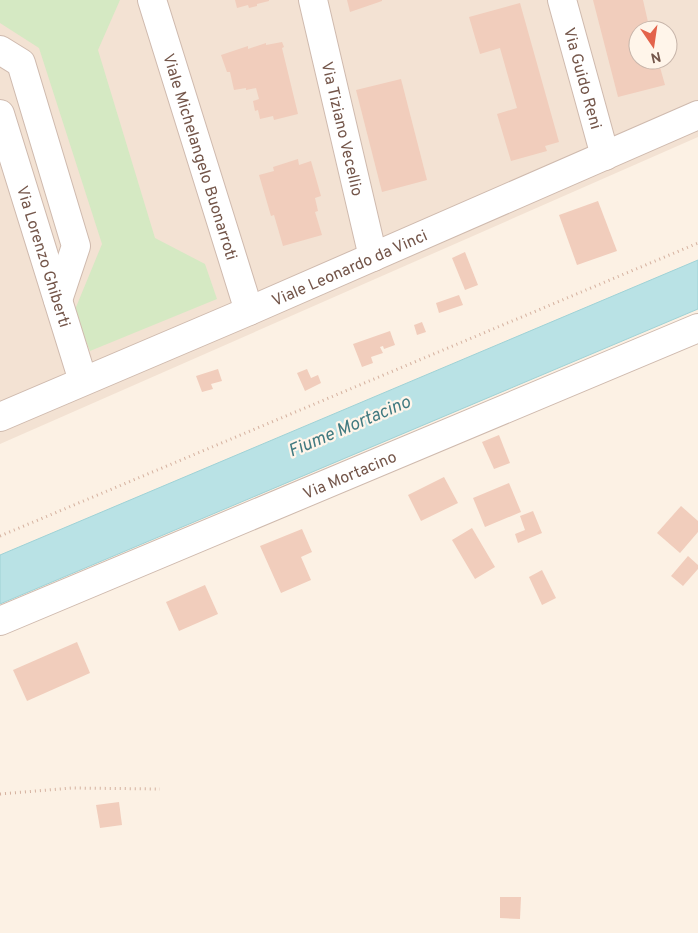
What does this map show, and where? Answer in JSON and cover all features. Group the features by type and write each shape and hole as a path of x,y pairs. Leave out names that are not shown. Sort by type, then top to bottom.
{"street":[{"name":"Viale Michelangelo Buonarroti","path":"152,0 249,311"},
{"name":"Via Tiziano Vecellio","path":"313,0 373,257"},
{"name":"Via Guido Reni","path":"562,0 605,156"},
{"path":"0,50 21,63 76,246 58,300"},
{"name":"Viale Leonardo da Vinci","path":"0,417 249,311 698,115"},
{"name":"Via Lorenzo Ghiberti","path":"2,126 83,381"},
{"name":"Via Mortacino","path":"0,621 698,328"}],"path":[{"path":"0,536 698,243"},
{"path":"0,794 64,788 160,789"}],"shaded area":[{"path":"0,0 698,0 698,137 0,444"}],"green space":[{"path":"0,0 120,0 98,50 155,238 205,264 217,299 90,351 74,312 102,244 39,48 0,23"}],"water":[{"name":"Fiume Mortacino","path":"698,260 698,309 0,604 0,555"}],"building":[{"path":"235,0 269,1 249,8 248,5 237,8"},
{"path":"347,0 382,0 382,1 350,12"},
{"path":"593,0 643,0 648,20 628,20 628,70 661,70 665,85 618,97"},
{"path":"520,3 559,142 545,146 547,151 511,161 497,114 517,108 500,48 480,54 469,17"},
{"path":"282,42 298,114 274,120 273,116 260,119 258,110 255,111 253,101 259,99 256,88 234,90 230,72 227,72 221,55 248,46 248,49 266,43 266,45"},
{"path":"401,79 427,180 382,192 356,90"},
{"path":"298,159 299,165 311,161 321,196 315,198 318,211 315,212 322,235 283,246 274,215 271,216 259,175 274,171 273,167"},
{"path":"598,201 617,251 577,265 559,215"},
{"path":"465,252 478,285 465,290 452,258"},
{"path":"459,295 463,305 439,313 436,303"},
{"path":"422,322 426,332 417,335 414,325"},
{"path":"390,331 395,345 384,349 383,346 380,347 383,353 371,357 373,363 362,367 353,344"},
{"path":"218,369 222,381 211,384 213,389 202,392 196,376"},
{"path":"307,369 311,378 318,375 321,383 305,391 297,373"},
{"path":"499,435 510,463 494,469 482,442"},
{"path":"444,477 458,503 421,521 408,495"},
{"path":"509,483 521,512 485,527 473,498"},
{"path":"681,506 698,521 698,532 680,553 657,533"},
{"path":"533,511 542,533 518,543 515,534 525,530 520,516"},
{"path":"472,528 495,567 475,579 452,540"},
{"path":"302,529 312,552 301,557 311,580 281,593 260,546"},
{"path":"688,556 698,565 698,569 683,586 671,576"},
{"path":"542,570 556,598 542,605 529,577"},
{"path":"205,585 218,614 179,631 166,602"},
{"path":"77,642 90,673 27,701 13,670"},
{"path":"119,802 122,825 100,828 96,805"},
{"path":"500,897 521,897 520,919 500,918"}]}
